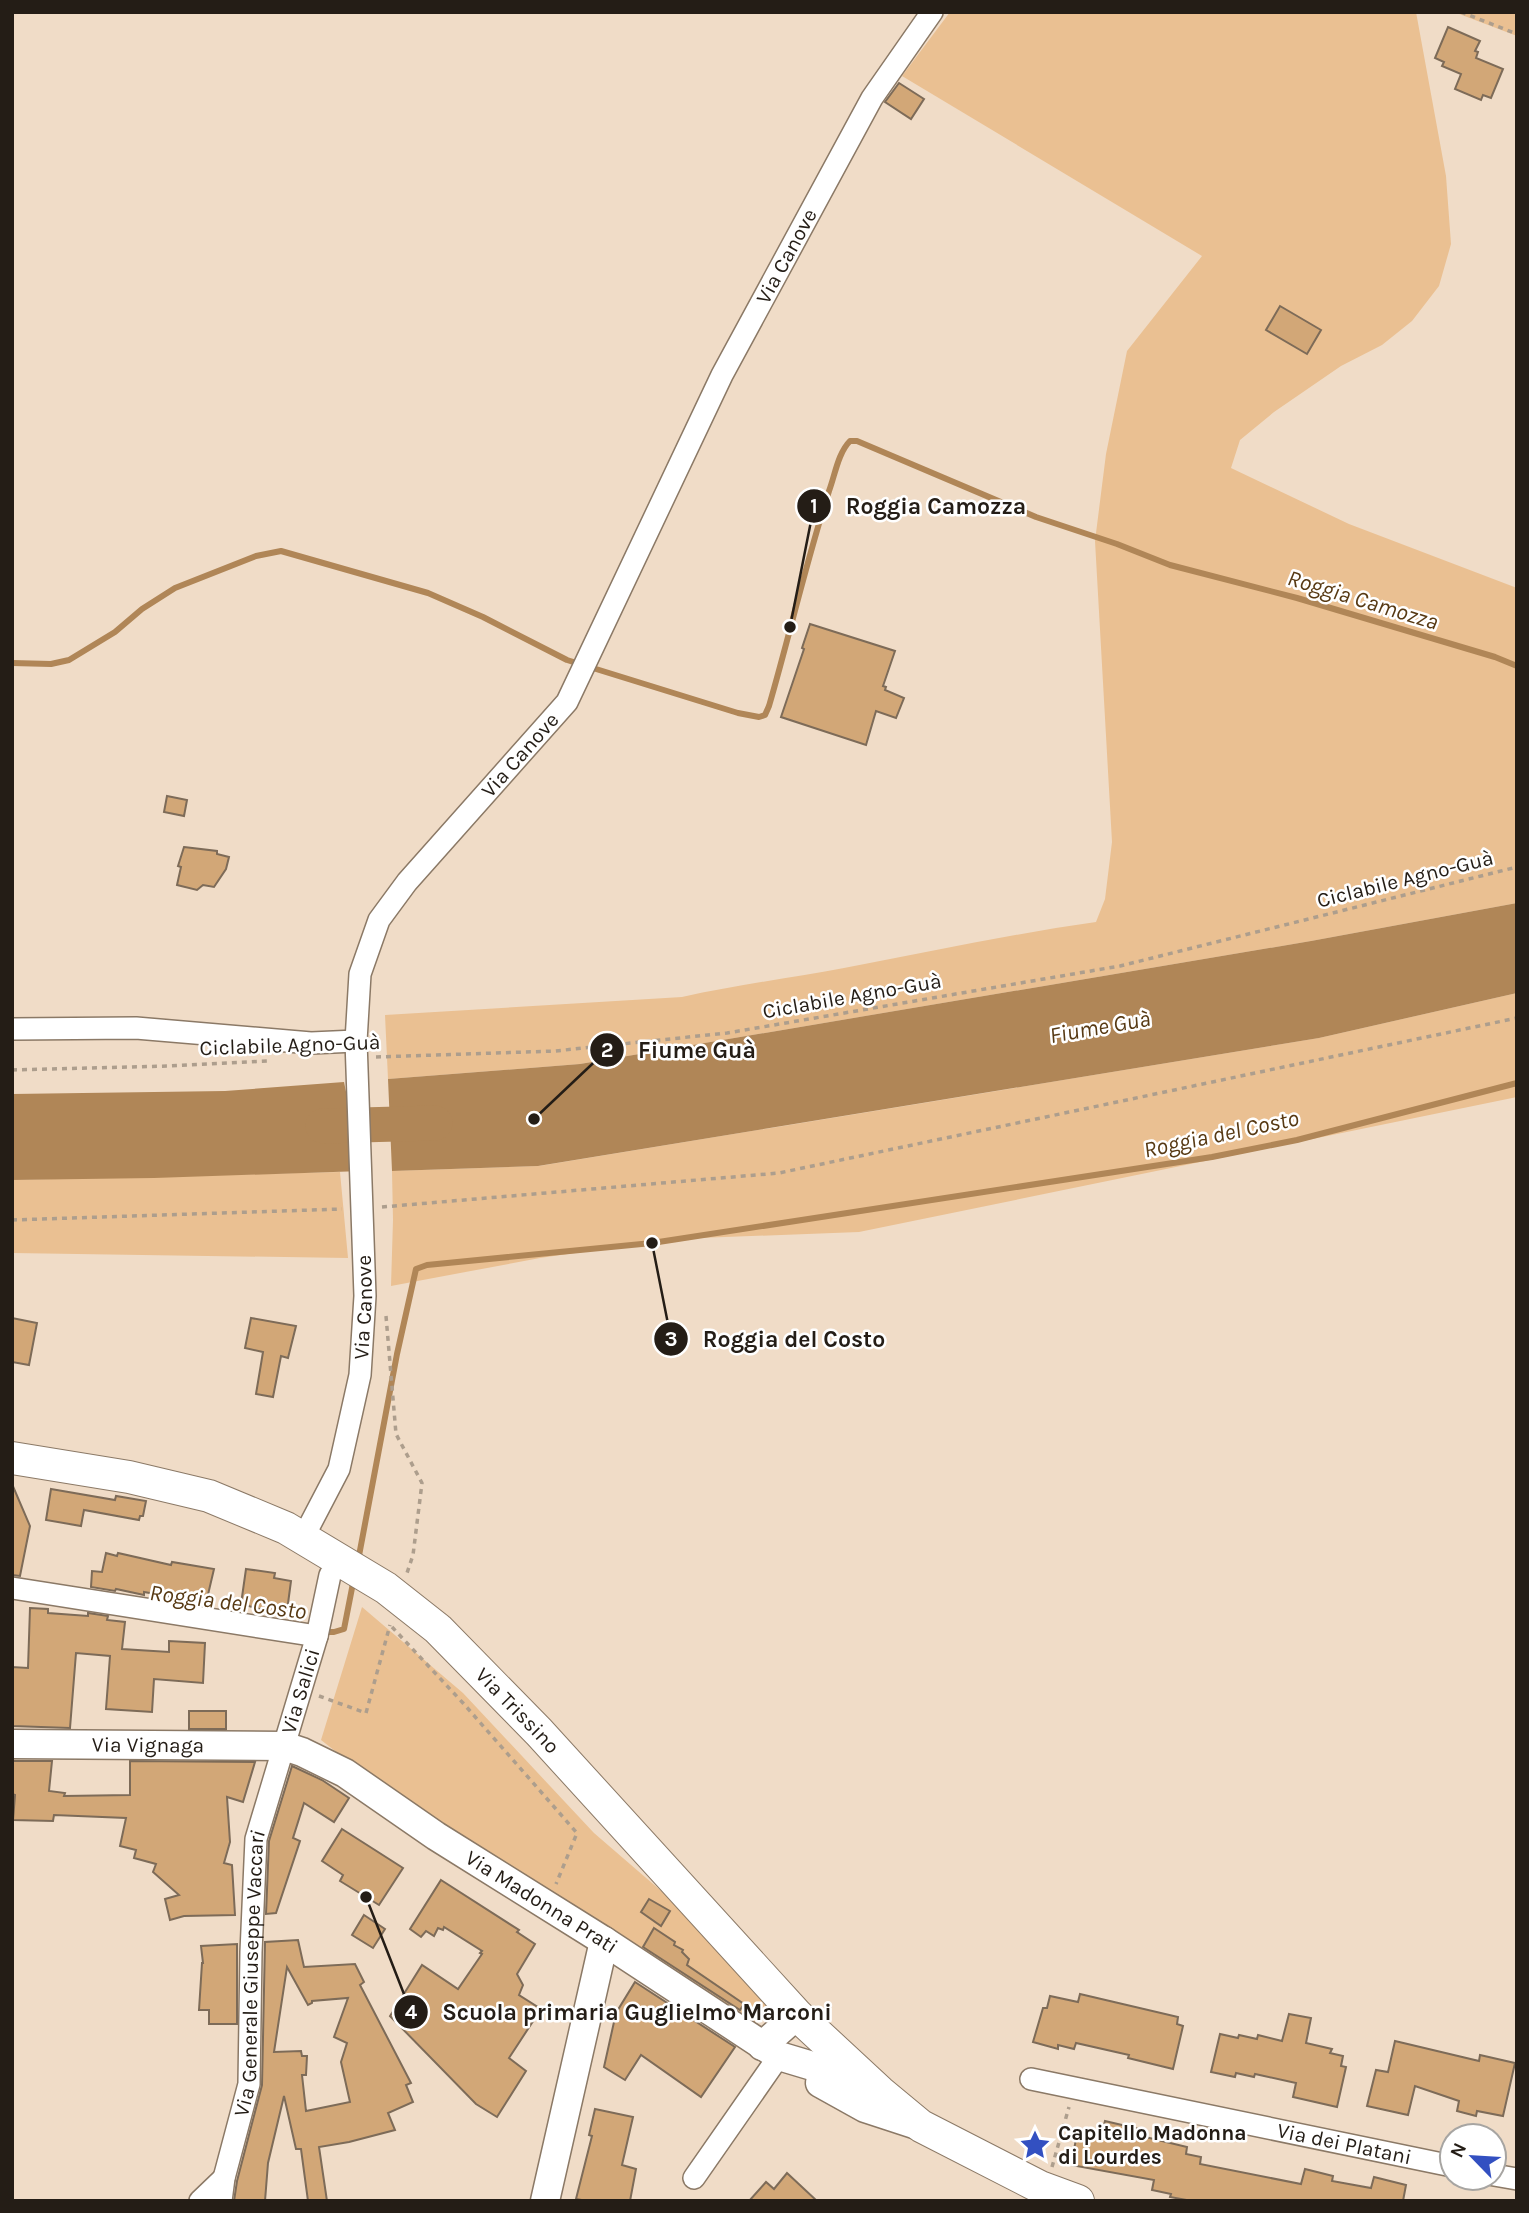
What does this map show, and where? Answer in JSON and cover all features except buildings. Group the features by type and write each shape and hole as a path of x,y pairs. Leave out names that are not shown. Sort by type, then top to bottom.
{"main road":[{"name":"Via Trissino","path":"12,1458 130,1477 209,1496 286,1528 386,1588 438,1629 539,1732 797,2015 880,2092 921,2126 1040,2187 1078,2201"}],"street":[{"name":"Via Canove","path":"303,1538 339,1469 360,1375 365,1296 356,1049 360,974 379,920 407,882 567,702 722,375 872,98 932,12"},
{"path":"12,1029 136,1028 356,1049"},
{"name":"Via Salici","path":"284,1746 317,1636 330,1575"},
{"path":"12,1588 317,1636"},
{"name":"Via Vignaga","path":"12,1744 284,1746"},
{"name":"Via Madonna Prati","path":"284,1746 345,1773 436,1836 779,2055"},
{"name":"Via Generale Giuseppe Vaccari","path":"221,2201 224,2178 249,2084 256,1839 284,1746"},
{"path":"545,2201 604,1941"},
{"path":"694,2178 779,2055 797,2015"},
{"path":"779,2055 829,2071 880,2092"},
{"path":"779,2055 826,2088 866,2108 921,2126"},
{"name":"Via dei Platani","path":"1031,2079 1438,2163"},
{"path":"200,2201 224,2178"}],"path":[{"path":"1461,12 1517,34"},
{"name":"Ciclabile Agno-Guà","path":"356,1049 555,1051 727,1033 1120,966 1517,867"},
{"path":"12,1220 363,1209 779,1173 1517,1018"},
{"name":"Ciclabile Agno-Guà","path":"12,1070 274,1061"},
{"path":"386,1312 396,1434 422,1483 413,1555 405,1581"},
{"path":"301,1689 366,1713 393,1616"},
{"path":"390,1625 463,1703 577,1833 547,1906"},
{"path":"1040,2187 1051,2169 1075,2088"}],"shaded area":[{"path":"950,12 1416,12 1446,176 1451,244 1439,286 1412,321 1382,345 1341,366 1274,412 1240,440 1231,468 1349,524 1517,588 1517,903 1311,941 580,1064 388,1079 385,1015 682,997 1096,922 1105,899 1112,842 1095,541 1106,454 1127,351 1202,256 902,76"},
{"path":"1454,12 1517,12 1517,36"},
{"path":"1517,993 1517,1097 859,1232 673,1239 540,1258 391,1286 392,1171 539,1166 1319,1038"},
{"path":"340,1172 348,1258 12,1253 12,1180"},
{"path":"362,1607 463,1693 594,1833 805,2015 742,2024 416,1814 321,1740"}],"water":[{"path":"1517,903 1517,993 1319,1038 538,1166 392,1171 388,1079 580,1064 1311,941"},
{"path":"344,1082 362,1171 12,1180 12,1094 225,1091"}],"waterway":[{"name":"Roggia Camozza","path":"12,663 51,664 69,660 115,632 142,609 175,588 256,556 281,551 428,593 483,617 567,660 738,713 759,717 765,715 769,706 837,464 850,441 857,441 1036,517 1170,565 1297,598 1495,657 1517,666"},
{"name":"Roggia del Costo","path":"358,1561 416,1269 427,1265 652,1243 1212,1157 1297,1140 1517,1083"},
{"name":"Fiume Guà","path":"323,1126 435,1123"},
{"name":"Roggia del Costo","path":"323,1632 344,1629 354,1578"}],"place":[{"name":"Roggia Camozza","path":"790,627"},
{"name":"Fiume Guà","path":"534,1119"},
{"name":"Roggia del Costo","path":"652,1243"},
{"name":"Scuola primaria Guglielmo Marconi","path":"366,1897"},
{"name":"Capitello Madonna di Lourdes","path":"1035,2145"}]}
